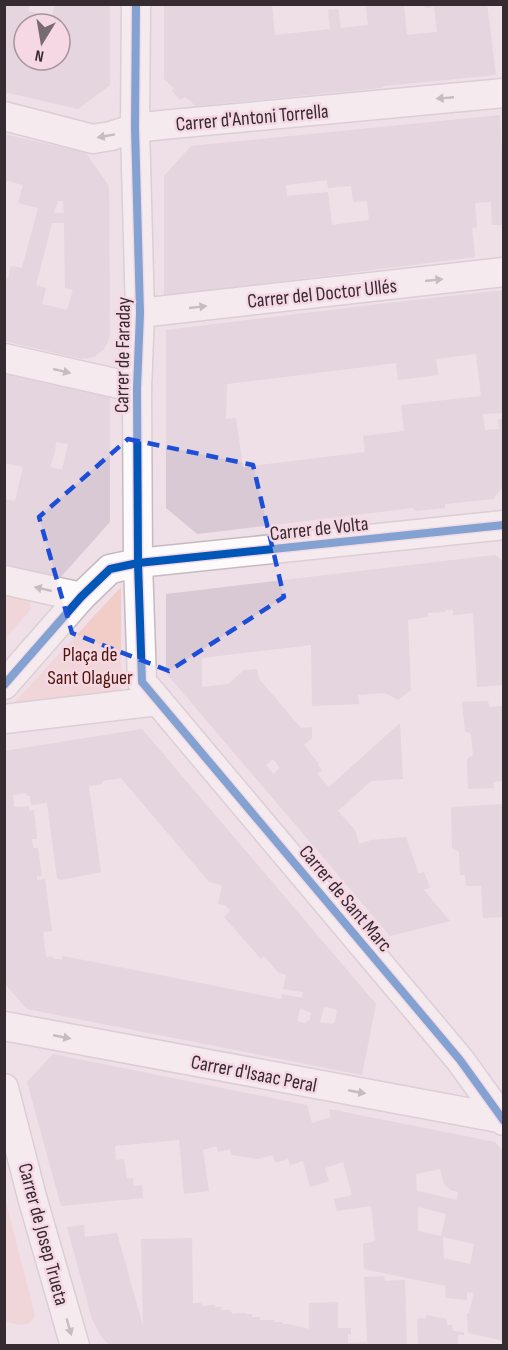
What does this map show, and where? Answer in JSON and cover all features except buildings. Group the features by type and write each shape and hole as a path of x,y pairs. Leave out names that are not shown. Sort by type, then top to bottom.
{"street":[{"name":"Carrer de Faraday","path":"136,4 135,128 140,312 137,388 138,563 142,682 158,701"},
{"name":"Carrer d'Antoni Torrella","path":"4,116 93,139 135,128 504,93"},
{"name":"Carrer del Doctor Ullés","path":"140,312 504,272"},
{"path":"4,358 137,388"},
{"name":"Carrer de Volta","path":"138,563 504,525"},
{"path":"4,685 81,597 110,569 138,563"},
{"path":"4,580 81,597"},
{"path":"4,719 158,701"},
{"name":"Carrer de Sant Marc","path":"158,701 460,1060 503,1120"},
{"name":"Carrer d'Isaac Peral","path":"4,1026 503,1120"},
{"name":"Carrer de Josep Trueta","path":"4,1088 32,1197 75,1346"}],"highlighted area":[{"path":"128,439 253,465 284,597 169,671 72,633 39,517"}],"green space":[{"name":"Plaça de Sant Olaguer","path":"121,587 121,693 9,708"},
{"path":"5,591 28,596 31,609 5,639"},
{"path":"4,1195 35,1315 30,1323 26,1324 5,1321"}],"cycle path":[{"path":"136,4 135,128 140,313 137,388 138,563 142,682 460,1060 504,1121"},
{"path":"4,685 81,597 110,569 138,563 504,525"}]}
